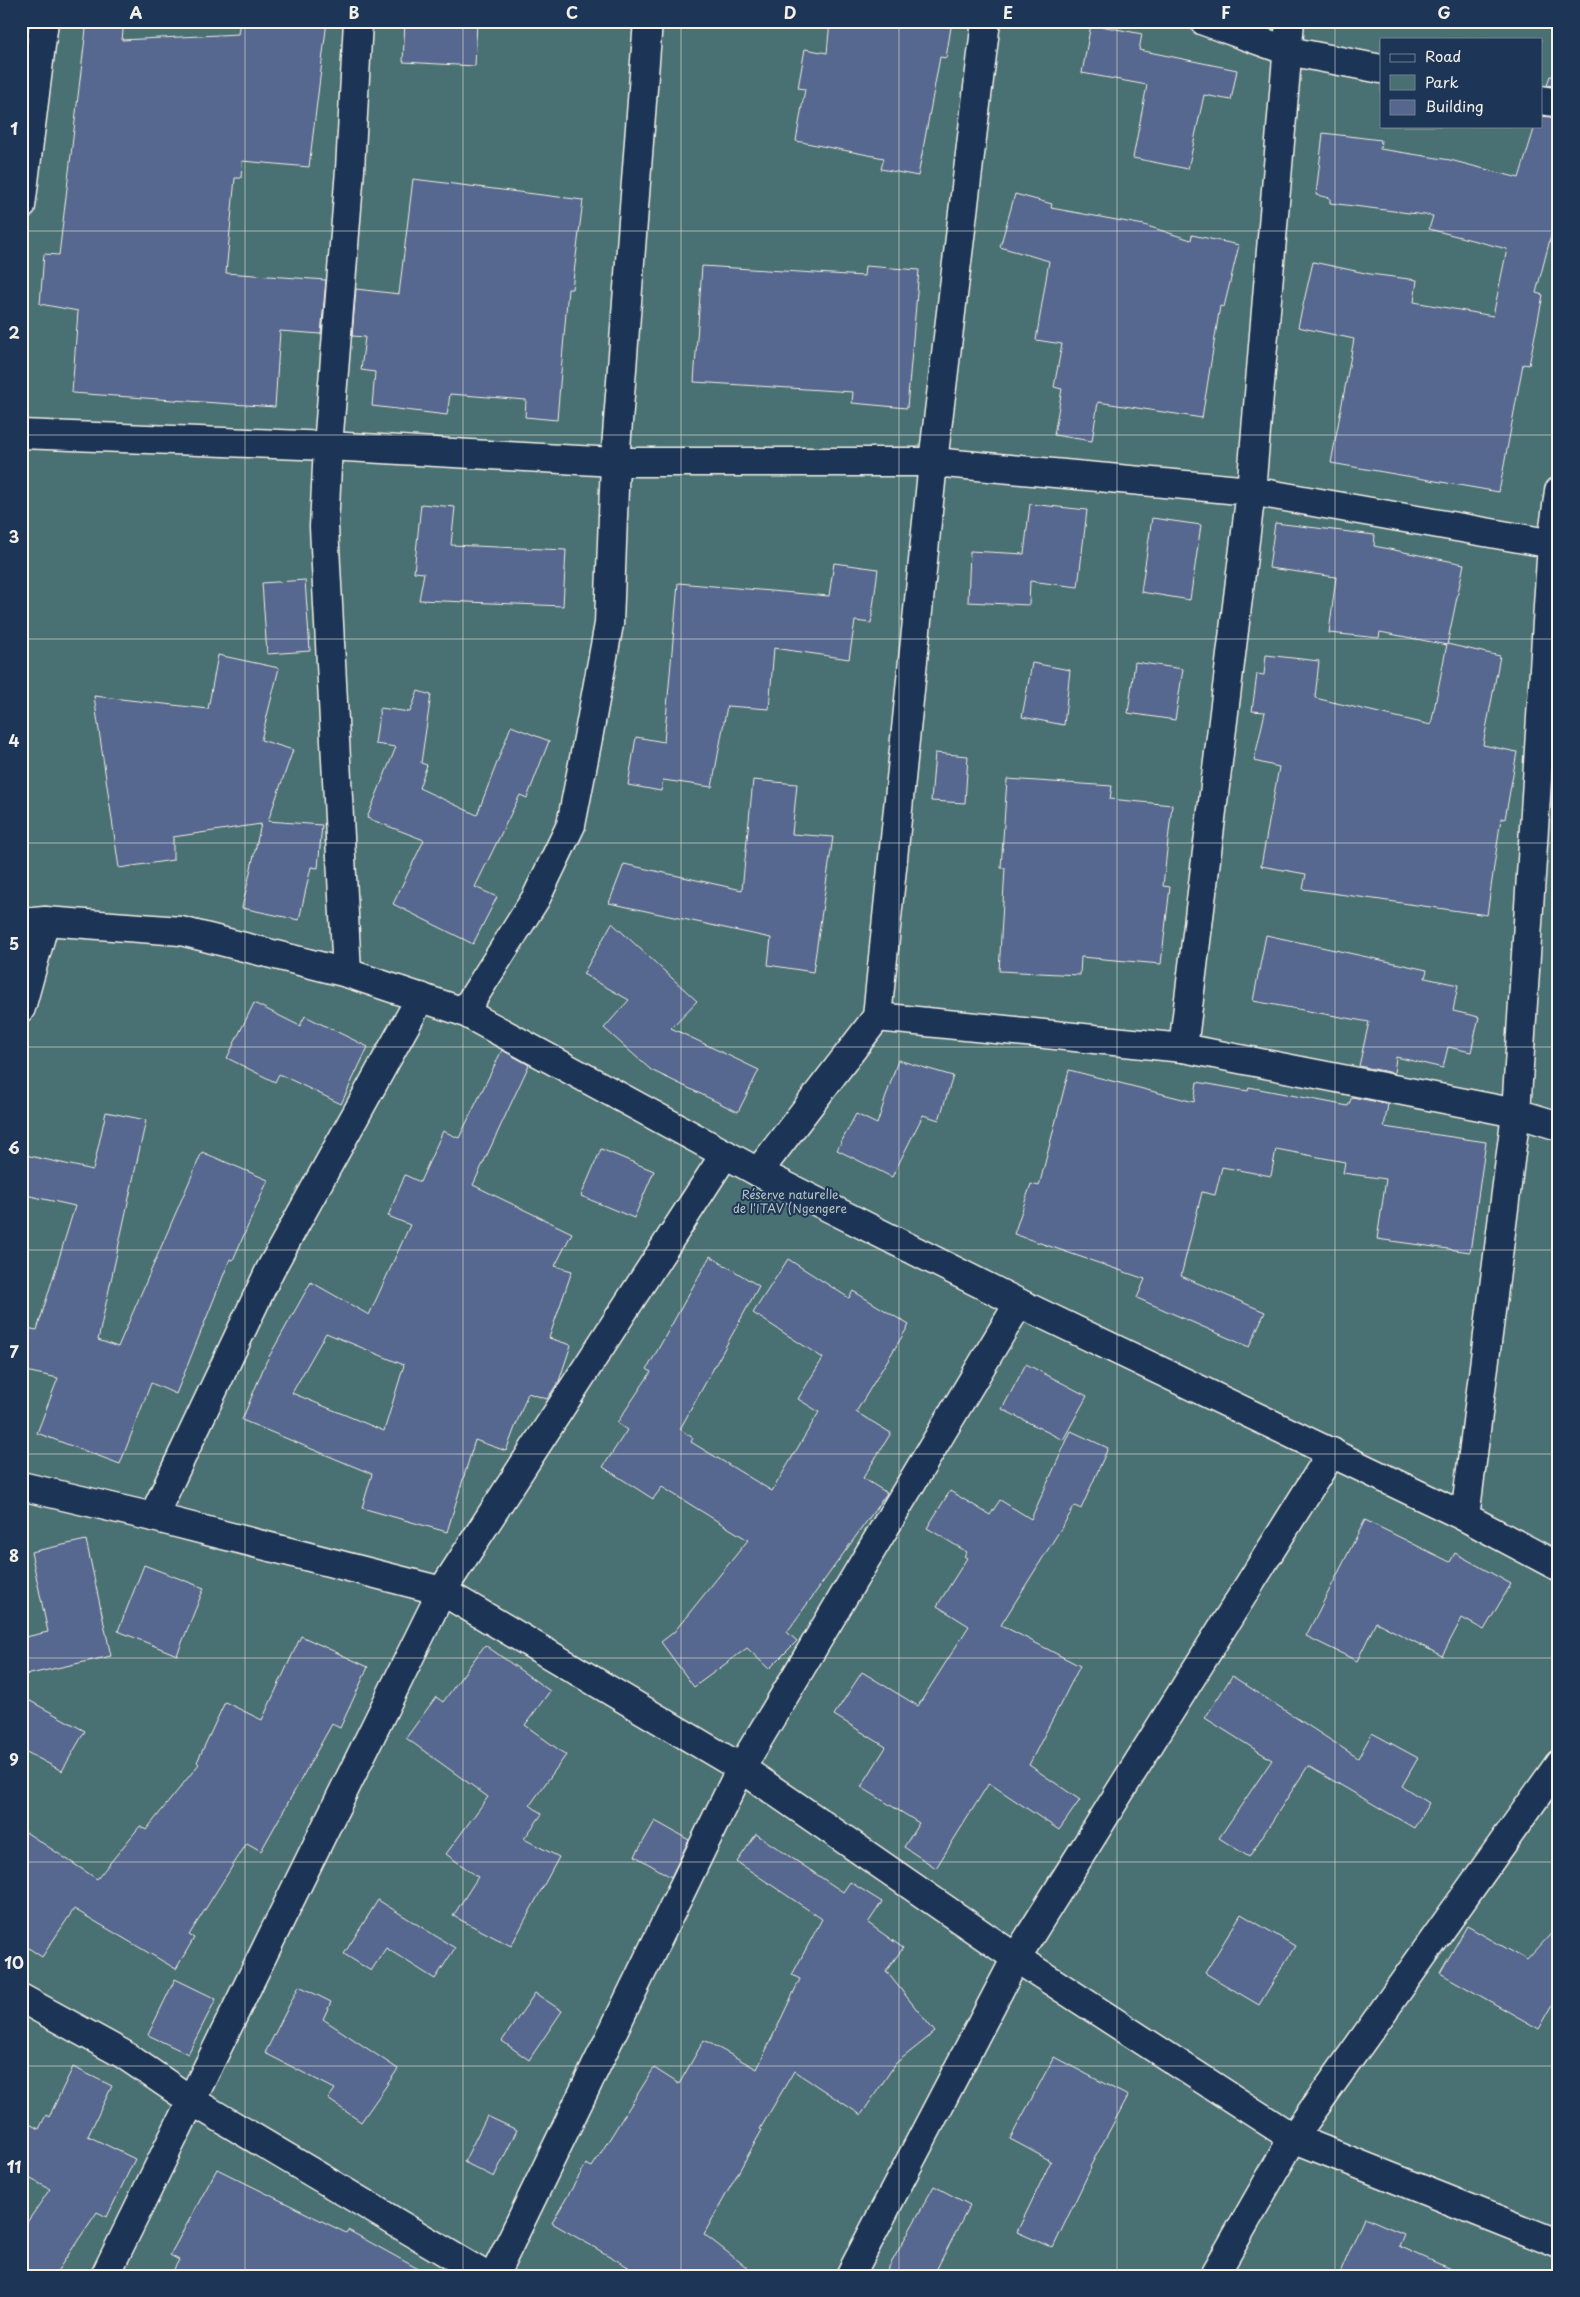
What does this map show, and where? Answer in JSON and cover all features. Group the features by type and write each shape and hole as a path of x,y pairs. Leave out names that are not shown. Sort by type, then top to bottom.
{"street":[{"path":"21,206 44,21"},
{"path":"347,972 324,527 328,446 350,170 358,21"},
{"path":"464,1012 536,898 571,825 609,624 615,462 648,21"},
{"path":"758,1172 878,1018 933,462 986,21"},
{"path":"1204,21 1288,51 1380,69"},
{"path":"1183,1048 1251,491 1290,21"},
{"path":"1542,100 1559,103"},
{"path":"21,434 328,446 615,462 933,462 1251,491 1555,544"},
{"path":"1465,1517 1516,1114 1559,491"},
{"path":"21,1008 33,922 181,931 347,972 464,1012 758,1172 1019,1303 1465,1517 1559,1567"},
{"path":"153,1517 270,1270 421,998"},
{"path":"878,1018 1183,1048 1516,1114 1559,1126"},
{"path":"105,2276 442,1592 725,1154"},
{"path":"494,2276 741,1768 1019,1303"},
{"path":"850,2276 1016,1958 1332,1452"},
{"path":"21,1486 153,1517 442,1592 741,1768 1016,1958 1293,2138 1559,2244"},
{"path":"1214,2276 1293,2138 1559,1764"},
{"path":"21,1998 122,2054 192,2101 486,2276"}],"green space":[{"name":"Réserve naturelle de l'ITAV (Ngengere","path":"21,21 1559,21 1559,2276 21,2276"}],"building":[{"path":"87,21 124,21 122,40 238,34 240,21 327,21 309,167 242,161 241,178 235,178 226,273 326,280 321,334 280,331 275,407 72,393 78,311 40,304 44,254 59,255"},
{"path":"405,21 477,21 475,66 403,62"},
{"path":"830,21 952,21 946,58 940,57 918,176 881,169 884,158 796,141 805,89 798,88 805,49 827,53"},
{"path":"1091,24 1142,34 1139,50 1237,70 1231,100 1204,95 1188,169 1133,158 1147,85 1082,73"},
{"path":"1550,76 1559,77 1559,87 1547,85"},
{"path":"1542,116 1559,118 1559,205 1536,293 1543,295 1529,365 1523,364 1499,492 1331,463 1354,339 1298,327 1313,262 1370,274 1417,280 1414,302 1493,316 1507,249 1429,229 1433,216 1330,203 1330,198 1316,195 1323,133 1381,140 1380,149 1450,160 1519,178 1534,128 1542,128"},
{"path":"413,179 583,200 572,289 568,289 557,420 525,417 526,400 450,394 447,415 372,406 375,372 361,370 365,337 352,336 356,289 399,294"},
{"path":"1015,194 1052,204 1051,208 1144,225 1191,240 1192,235 1239,245 1224,307 1220,306 1202,418 1098,402 1092,441 1054,435 1062,389 1054,387 1062,344 1036,340 1049,261 1000,247"},
{"path":"702,266 864,276 865,266 919,270 907,408 852,403 853,392 694,382"},
{"path":"421,504 455,507 451,545 566,550 563,606 419,600 424,573 414,572"},
{"path":"1030,504 1087,510 1078,587 1030,581 1029,605 968,602 970,551 1024,554"},
{"path":"1152,518 1201,525 1190,600 1141,592"},
{"path":"1275,523 1375,535 1374,546 1464,564 1447,645 1380,632 1379,638 1329,633 1336,577 1269,568"},
{"path":"834,563 878,569 871,623 855,621 849,659 774,648 769,709 727,706 712,787 663,780 661,791 628,785 636,737 664,742 678,583 829,596"},
{"path":"305,580 310,651 267,654 262,583"},
{"path":"1447,644 1500,656 1483,745 1517,752 1505,819 1501,818 1487,915 1303,889 1306,874 1261,866 1279,767 1254,761 1265,712 1252,711 1257,674 1264,675 1266,655 1319,661 1315,698 1431,725"},
{"path":"218,655 279,668 261,740 293,750 268,821 322,825 318,868 311,867 299,920 242,908 261,824 173,837 173,860 119,868 94,696 208,709"},
{"path":"1135,662 1183,669 1175,720 1128,713"},
{"path":"1032,663 1070,670 1064,725 1022,717"},
{"path":"418,691 431,695 421,763 427,765 419,788 477,815 511,726 549,741 527,798 520,795 475,887 497,897 473,944 393,904 424,840 367,818 396,747 375,744 380,708 410,712"},
{"path":"935,753 968,756 965,803 931,801"},
{"path":"1007,779 1112,786 1110,799 1172,805 1163,886 1170,887 1161,964 1081,957 1080,975 999,971 1005,868 1001,868"},
{"path":"753,780 797,784 792,834 833,837 813,972 768,965 771,938 609,903 624,864 742,890"},
{"path":"612,923 697,1001 671,1028 759,1070 738,1112 651,1070 604,1028 629,1000 583,974"},
{"path":"1266,935 1427,970 1425,978 1458,985 1453,1011 1479,1017 1471,1052 1448,1047 1443,1068 1396,1057 1394,1073 1359,1066 1369,1022 1253,1001"},
{"path":"254,1003 300,1026 305,1016 368,1047 341,1104 279,1074 275,1082 227,1058"},
{"path":"502,1050 529,1065 473,1185 572,1233 555,1266 572,1271 549,1338 571,1345 559,1381 547,1399 528,1393 506,1451 475,1440 447,1532 362,1508 372,1474 242,1420 266,1362 311,1282 369,1315 410,1225 388,1216 405,1175 420,1182 443,1131 459,1138","holes":["326,1333 404,1365 384,1431 292,1393"]},
{"path":"898,1060 953,1076 939,1120 923,1115 892,1177 837,1150 856,1114 877,1124"},
{"path":"1069,1070 1194,1102 1197,1082 1248,1091 1249,1087 1348,1106 1352,1097 1388,1104 1384,1127 1486,1142 1470,1252 1377,1239 1386,1179 1343,1173 1345,1162 1276,1149 1271,1176 1222,1167 1215,1195 1202,1192 1181,1276 1265,1312 1249,1347 1137,1298 1145,1279 1014,1234 1031,1184 1039,1186"},
{"path":"106,1112 146,1120 98,1340 118,1347 202,1152 268,1180 233,1260 230,1259 176,1394 151,1383 120,1464 37,1433 58,1378 21,1370 21,1327 37,1330 75,1206 21,1194 21,1154 93,1170"},
{"path":"601,1149 654,1171 634,1218 581,1196"},
{"path":"710,1256 759,1286 680,1429 693,1438 691,1442 772,1491 819,1412 798,1399 823,1358 753,1313 788,1259 849,1298 853,1291 909,1325 856,1412 891,1433 863,1478 887,1493 787,1632 797,1641 769,1669 747,1648 694,1687 661,1642 674,1632 748,1540 662,1487 653,1499 603,1467 627,1430 617,1423 651,1372 647,1369"},
{"path":"1026,1364 1087,1396 1063,1440 1002,1409"},
{"path":"1071,1431 1108,1448 1081,1509 1075,1506 1001,1625 1080,1666 1029,1765 1080,1800 1059,1830 989,1783 936,1868 904,1847 919,1823 861,1787 886,1747 834,1715 862,1672 918,1706 969,1626 937,1606 967,1558 964,1556 967,1552 927,1528 950,1491 990,1515 1000,1500 1031,1519"},
{"path":"1365,1520 1450,1562 1455,1553 1511,1584 1484,1630 1462,1618 1442,1656 1376,1622 1357,1661 1306,1636"},
{"path":"86,1540 111,1656 21,1676 21,1638 48,1632 31,1552"},
{"path":"144,1565 204,1588 177,1655 118,1631"},
{"path":"301,1636 368,1667 340,1728 332,1724 261,1851 247,1843 189,1935 194,1938 176,1969 74,1909 42,1957 21,1943 21,1829 97,1879 140,1826 146,1830 199,1764 197,1762 225,1702 262,1720"},
{"path":"485,1645 550,1691 525,1725 566,1755 530,1805 542,1814 524,1839 559,1857 511,1946 453,1916 478,1877 446,1854 488,1797 406,1738 436,1697 443,1702"},
{"path":"1232,1676 1358,1758 1372,1733 1418,1758 1402,1786 1429,1803 1414,1828 1308,1766 1249,1857 1219,1838 1272,1760 1205,1718"},
{"path":"21,1696 85,1731 62,1771 21,1749"},
{"path":"655,1821 689,1840 671,1877 635,1856"},
{"path":"756,1834 843,1892 850,1882 882,1902 868,1923 903,1948 886,1971 935,2032 896,2063 861,2115 794,2071 760,2129 762,2130 704,2234 758,2276 644,2276 552,2223 586,2164 592,2167 654,2068 679,2084 704,2040 757,2069 800,1979 792,1975 822,1919 737,1862"},
{"path":"378,1900 455,1948 435,1979 386,1948 371,1971 344,1954"},
{"path":"1241,1914 1295,1946 1259,2005 1205,1973"},
{"path":"1559,1925 1559,1994 1539,2029 1440,1973 1467,1926 1527,1960"},
{"path":"175,1979 216,1999 188,2054 148,2035"},
{"path":"299,1986 331,2002 323,2019 398,2069 361,2122 328,2099 335,2089 265,2053"},
{"path":"535,1993 562,2011 529,2060 502,2041"},
{"path":"1054,2057 1128,2096 1090,2167 1053,2248 1017,2232 1051,2161 1010,2139"},
{"path":"73,2067 112,2086 88,2136 135,2159 107,2217 97,2212 54,2276 21,2276 21,2231 50,2189 21,2174 21,2120 39,2129 46,2115 49,2117"},
{"path":"487,2116 517,2130 494,2177 464,2162"},
{"path":"217,2169 346,2233 348,2230 431,2276 170,2276 179,2260 170,2255"},
{"path":"934,2186 970,2205 933,2276 884,2276"},
{"path":"1364,2217 1404,2234 1399,2246 1466,2276 1339,2276"}]}
